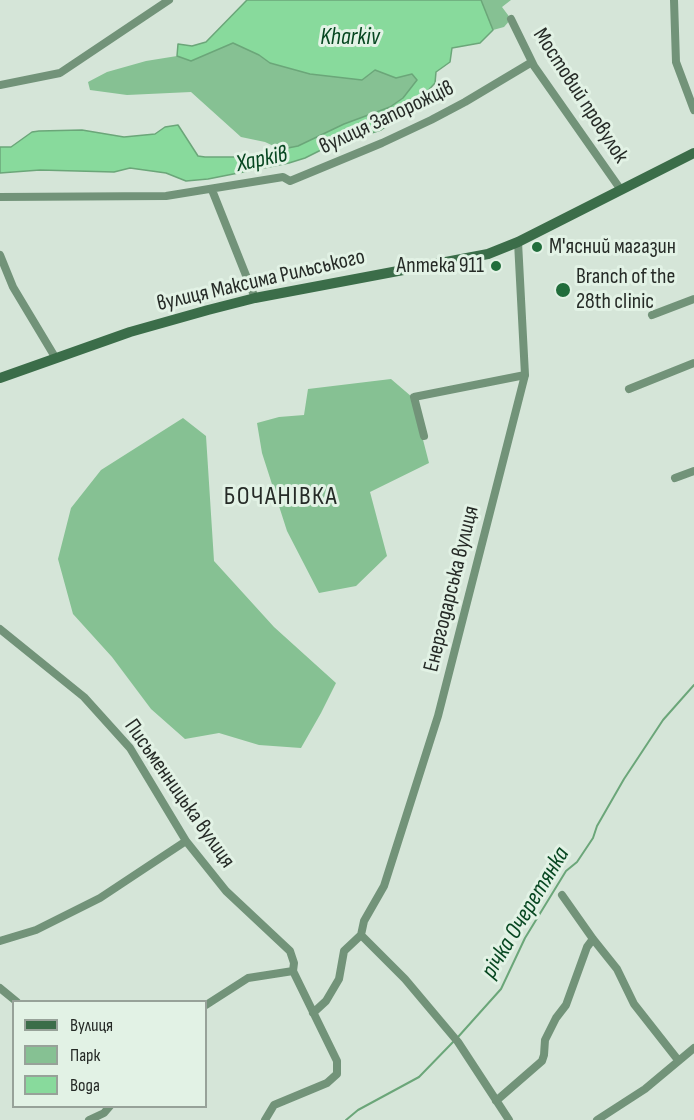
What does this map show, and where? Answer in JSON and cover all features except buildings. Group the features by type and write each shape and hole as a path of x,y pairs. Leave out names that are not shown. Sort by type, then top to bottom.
{"main road":[{"name":"вулиця Максима Рильського","path":"0,378 130,332 255,298 488,254 518,242 694,153"}],"street":[{"path":"0,85 60,73 169,0"},
{"path":"675,0 673,6 676,62 694,110"},
{"name":"Мостовий провулок","path":"512,19 532,62 621,190"},
{"name":"вулиця Запорожців","path":"0,197 166,196 284,177 290,181 382,143 457,106 532,62"},
{"path":"212,190 255,298"},
{"name":"Енергодарська вулиця","path":"313,1013 326,1001 339,979 344,951 361,935 364,921 384,886 438,716 525,375 518,242"},
{"path":"0,255 13,287 56,357"},
{"path":"652,315 694,299"},
{"path":"629,389 694,363"},
{"path":"424,436 414,397 525,375"},
{"path":"675,478 694,471"},
{"name":"Письменницька вулиця","path":"0,629 84,697 130,748 186,842 226,891 290,951 294,963 293,971 337,1060 337,1074 327,1083 274,1105 265,1120"},
{"path":"0,940 36,930 100,898 186,842"},
{"path":"562,895 617,969 634,1004 678,1060"},
{"path":"361,935 405,980 458,1042 509,1120"},
{"path":"496,1101 542,1061 545,1040 556,1018 566,1005 587,947 593,939"},
{"path":"207,1004 248,978 293,971"},
{"path":"0,988 15,1000"},
{"path":"597,1120 645,1089 694,1048"},
{"path":"89,1120 109,1108"}],"green space":[{"path":"481,0 511,0 502,7 511,19 504,27 493,30"},
{"path":"233,43 259,55 270,63 362,80 375,70 396,78 412,74 417,80 403,98 390,107 344,124 298,146 280,149 265,142 241,137 191,92 127,95 90,90 88,82 107,72 146,61 177,56 191,61"},
{"path":"391,379 412,397 429,463 370,492 387,556 356,586 319,593 287,531 262,453 257,423 279,417 304,415 308,389"},
{"path":"183,418 206,436 214,561 274,627 336,683 301,748 259,745 219,733 185,739 151,709 112,657 73,614 58,559 71,508 101,470"}],"water":[{"name":"Kharkiv","path":"247,0 481,0 493,30 480,43 452,48 450,62 436,72 435,83 411,109 381,130 325,148 289,163 208,179 186,181 166,173 130,168 114,172 40,170 0,173 0,147 11,147 32,132 39,131 82,130 124,137 155,134 165,127 178,125 198,156 205,157 242,157 298,146 344,124 390,107 403,98 417,80 412,74 396,78 375,70 362,80 310,74 270,63 259,55 233,43 191,61 177,56 178,44 192,46 206,42"}],"waterway":[{"name":"річка Очеретянка","path":"458,1037 501,989 525,938 566,871 577,862 593,838 597,826 624,779 663,720 694,685"},
{"name":"річка Очеретянка","path":"346,1120 358,1110 419,1077 454,1041"}],"place":[{"name":"М'ясний магазин","path":"537,247"},
{"name":"Аптека 911","path":"496,266"},
{"name":"Branch of the 28th clinic","path":"563,290"}],"district":[{"name":"БОЧАНІВКА","path":"281,497"}],"water label":[{"name":"Харків","path":"262,160"}]}
